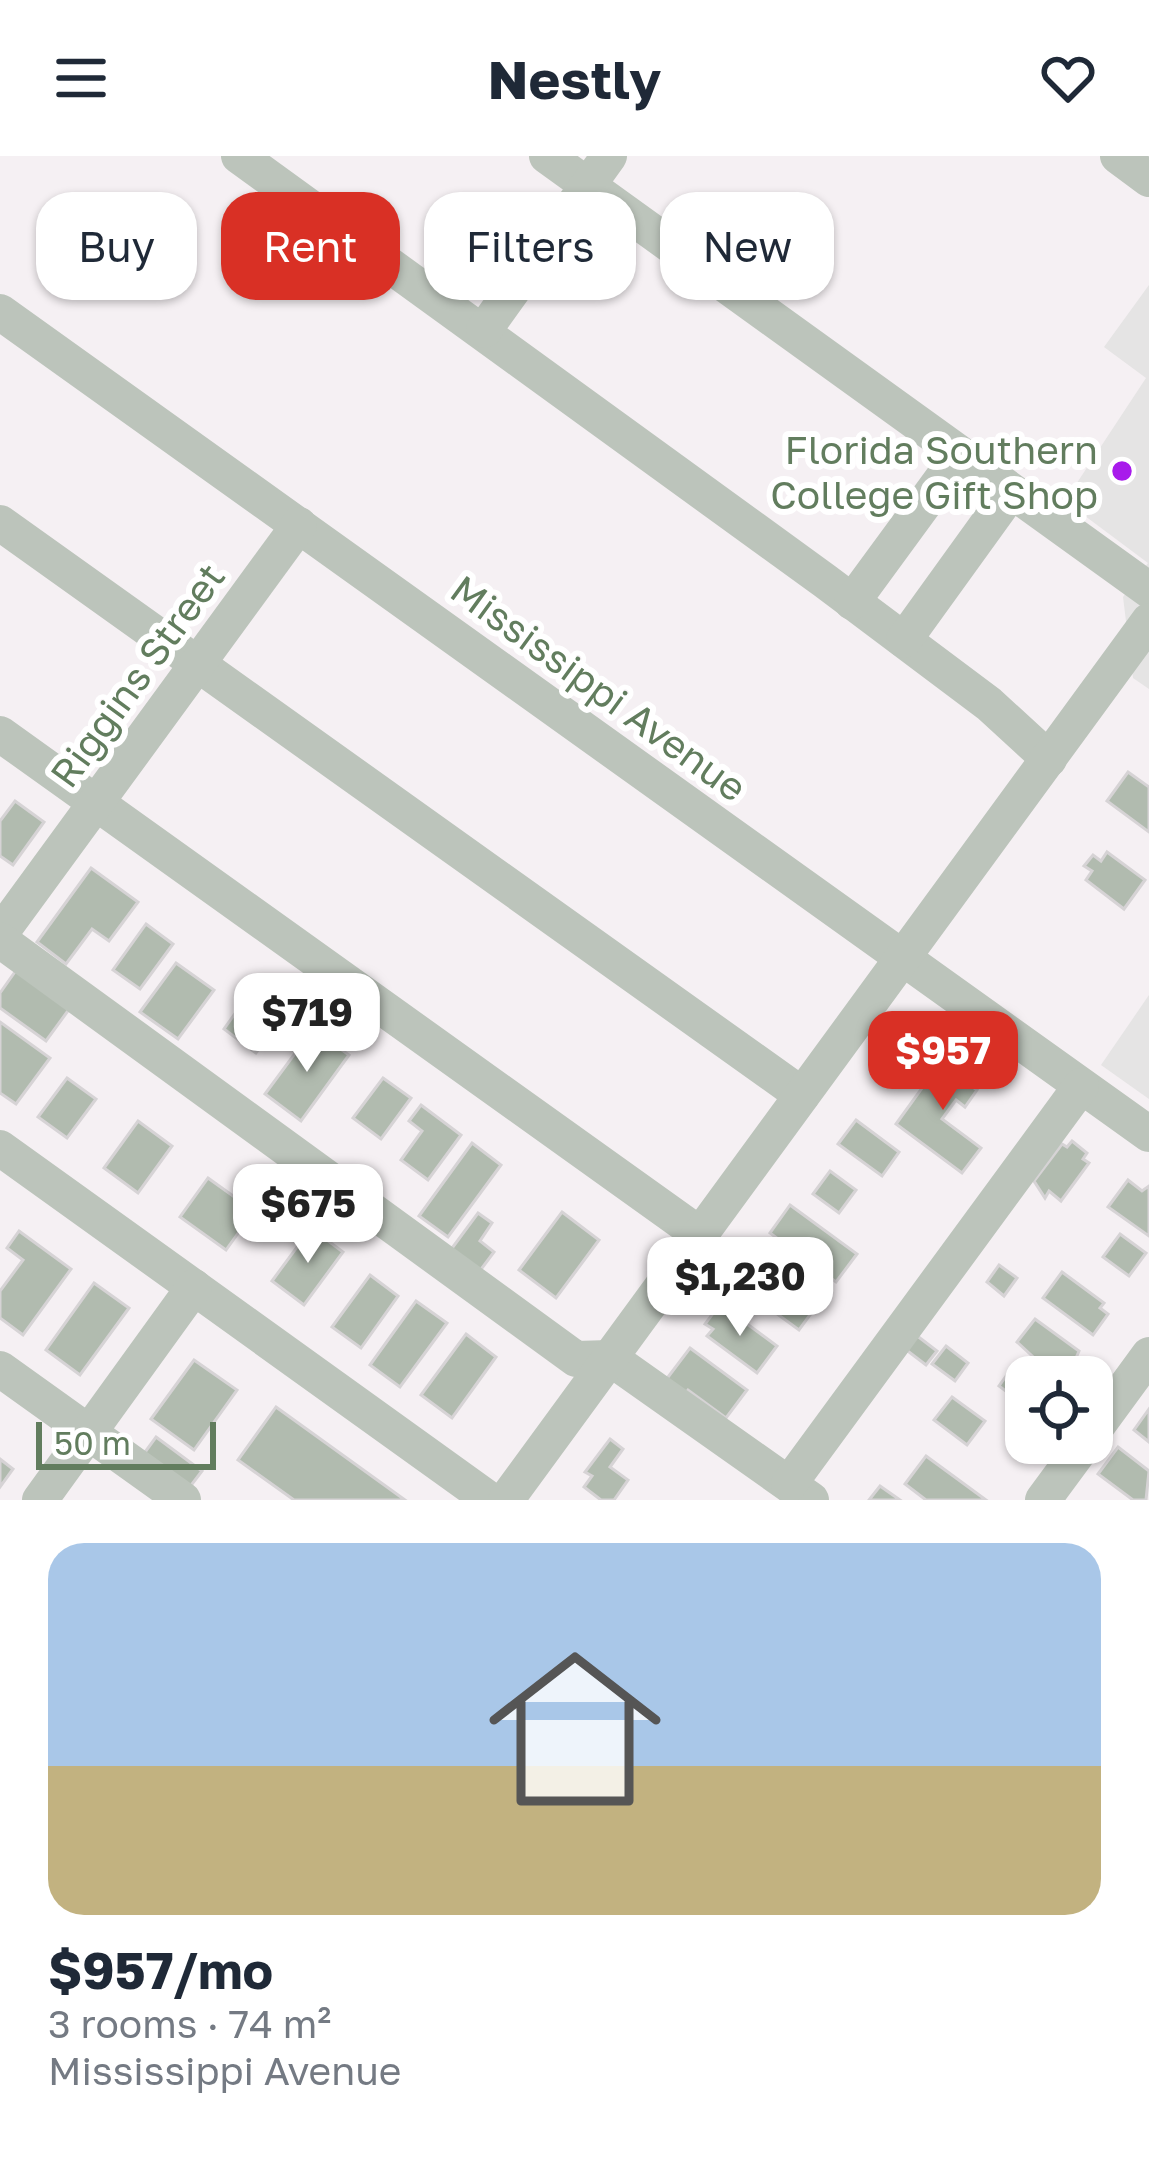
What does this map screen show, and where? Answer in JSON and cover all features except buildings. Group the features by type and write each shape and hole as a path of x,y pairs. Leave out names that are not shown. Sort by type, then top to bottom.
{"street":[{"path":"238,156 484,330 904,640 1049,759"},
{"path":"547,156 598,171 959,456 1149,590"},
{"path":"1118,156 1149,179"},
{"path":"484,330 598,171"},
{"name":"Mississippi Avenue","path":"0,312 1149,1134"},
{"path":"852,602 959,456"},
{"path":"904,640 1010,494"},
{"path":"0,523 802,1095"},
{"name":"Riggins Street","path":"0,937 299,525"},
{"path":"506,1500 1149,621"},
{"path":"0,734 699,1234"},
{"path":"0,937 576,1358 610,1358 800,1492 1082,1086"},
{"path":"0,1148 490,1500"},
{"path":"40,1500 194,1287"},
{"path":"1113,1404 1149,1355"},
{"path":"0,1369 88,1431 136,1486 183,1500"},
{"path":"1043,1500 1070,1464"}],"shaded area":[{"path":"1149,285 1149,689 1133,678 1123,597 1148,563 1065,501 1146,378 1104,347"},
{"path":"1149,995 1149,1099 1101,1065"}],"place":[{"name":"Florida Southern College Gift Shop","path":"1122,471"}]}
